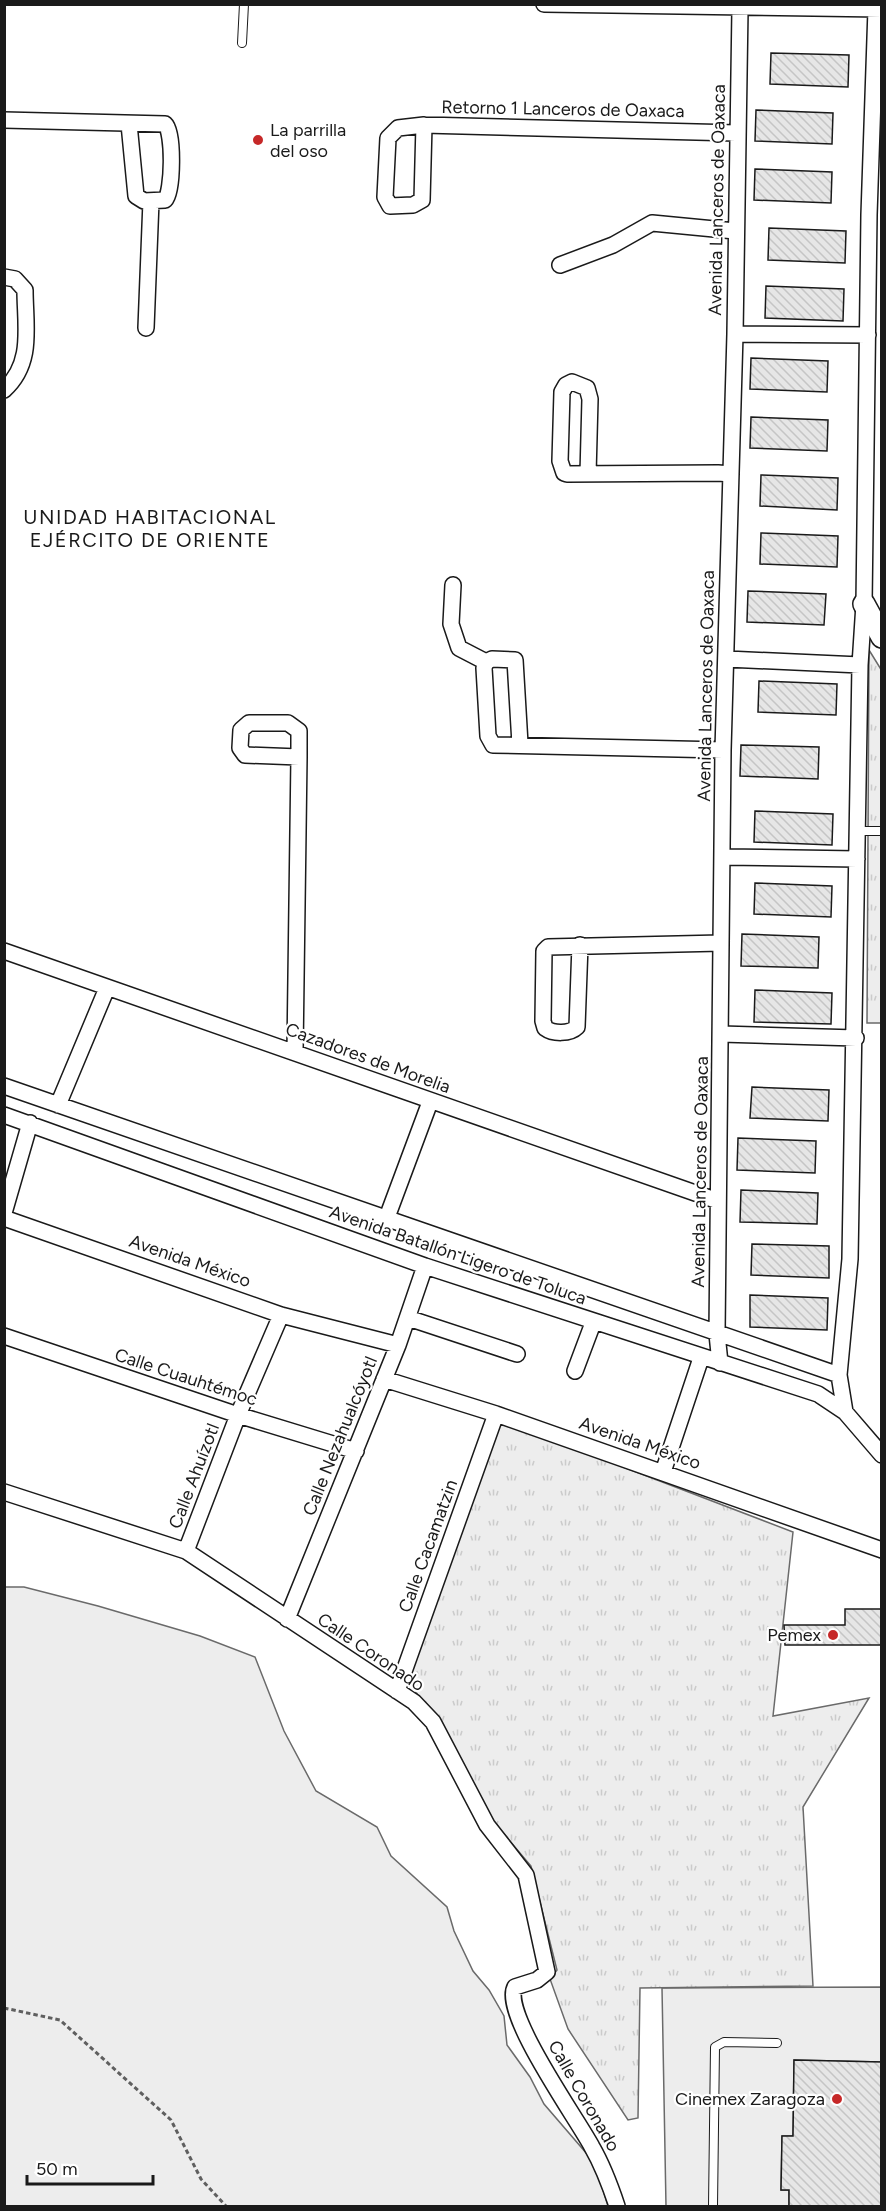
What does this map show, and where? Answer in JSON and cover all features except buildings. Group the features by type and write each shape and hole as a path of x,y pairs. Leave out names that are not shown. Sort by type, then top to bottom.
{"main road":[{"path":"864,604 882,637"}],"street":[{"path":"544,4 740,9 879,9 869,215 864,604 860,665 856,1038 850,1259 839,1375 845,1412"},
{"name":"Avenida Lanceros de Oaxaca","path":"720,1363 717,1334 723,750 735,334 736,133 740,9"},
{"path":"4,120 160,123 169,128 169,196 165,200 140,200 135,192 129,124"},
{"name":"Retorno 1 Lanceros de Oaxaca","path":"424,125 422,200 413,205 390,206 385,196 388,138 398,128 424,125 736,133"},
{"path":"869,215 882,196"},
{"path":"146,328 151,201"},
{"path":"560,265 614,245 652,223 735,231"},
{"path":"4,277 15,279 25,290 26,356 22,368 4,390"},
{"path":"735,334 868,335"},
{"path":"588,474 590,399 587,388 572,382 566,385 562,392 560,466 567,474 588,474 731,474"},
{"path":"453,585 451,624 453,637 459,648 486,662 516,660 520,744"},
{"path":"727,659 860,665"},
{"path":"486,662 484,668 489,740 496,745 723,750"},
{"path":"295,1052 299,757"},
{"path":"723,857 857,859"},
{"path":"580,945 577,1027 568,1032 550,1031 545,1028 543,1021 544,951 551,946 580,945 721,944"},
{"name":"Cazadores de Morelia","path":"4,951 718,1201"},
{"path":"58,1105 107,988"},
{"path":"721,1034 856,1038"},
{"name":"Avenida Batallón Ligero de Toluca","path":"4,1086 839,1375"},
{"path":"386,1220 430,1102"},
{"name":"Avenida Batallón Ligero de Toluca","path":"4,1115 424,1266 700,1358 818,1394 845,1412 882,1455"},
{"path":"4,1214 30,1124"},
{"name":"Avenida México","path":"4,1218 281,1315 398,1345"},
{"name":"Calle Nezahualcóyotl","path":"287,1619 398,1345 424,1266"},
{"name":"Calle Ahuízotl","path":"186,1551 238,1415 281,1315"},
{"path":"408,1318 517,1354"},
{"path":"575,1371 593,1323"},
{"name":"Calle Cuauhtémoc","path":"4,1336 238,1415 356,1451"},
{"path":"663,1472 700,1358"},
{"name":"Avenida México","path":"384,1379 496,1414 882,1550"},
{"name":"Calle Cacamatzin","path":"397,1691 496,1414"},
{"name":"Calle Coronado","path":"4,1492 186,1551 414,1702 433,1722 487,1825 526,1875 547,1972 537,1980 515,1987 512,1997 536,2055 591,2145 607,2177 617,2206"}],"lane":[{"path":"242,43 244,4"},
{"path":"858,831 882,831"},
{"path":"713,2206 715,2047 724,2042 777,2043"}],"path":[{"path":"4,2008 60,2020 171,2120 201,2179 226,2206"}],"shaded area":[{"path":"4,1587 24,1587 98,1606 200,1636 255,1657 284,1731 316,1791 377,1827 391,1856 447,1907 454,1931 473,1971 489,1990 504,2016 507,2045 530,2077 544,2104 587,2154 597,2171 608,2206 5,2206"},
{"path":"881,1987 881,2062 794,2060 793,2136 782,2136 781,2190 789,2190 789,2206 666,2206 662,1988"}],"green space":[{"path":"869,650 882,671 882,1023 867,1023"},
{"path":"498,1419 793,1532 773,1716 869,1698 803,1807 813,1986 640,1988 638,2118 628,2120 568,2029 550,1979 557,1970 531,1866 492,1820 407,1677"}],"place":[{"name":"La parrilla del oso","path":"258,140"},
{"name":"Pemex","path":"833,1635"},
{"name":"Cinemex Zaragoza","path":"837,2099"}],"district":[{"name":"UNIDAD HABITACIONAL EJÉRCITO DE ORIENTE","path":"150,528"}]}
